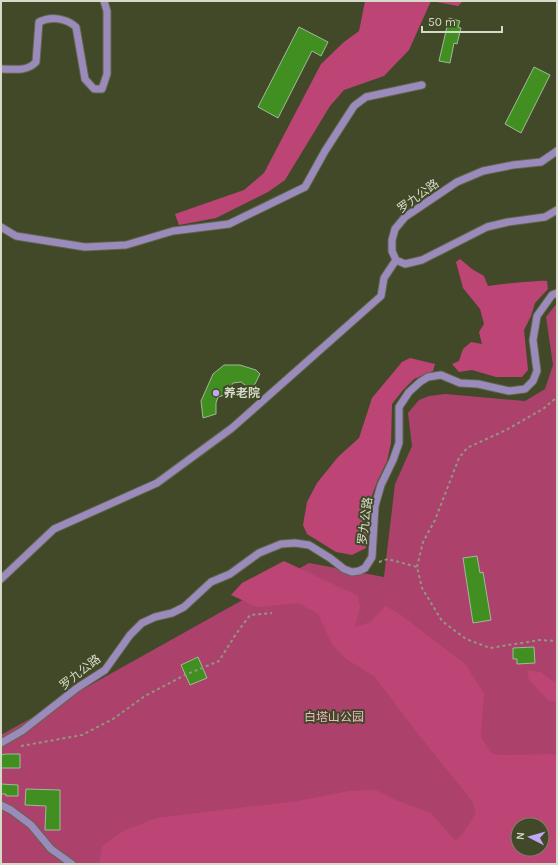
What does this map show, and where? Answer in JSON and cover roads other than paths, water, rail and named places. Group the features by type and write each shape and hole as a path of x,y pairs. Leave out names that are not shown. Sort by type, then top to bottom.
{"street":[{"path":"1,69 24,69 32,66 36,62 39,22 47,18 69,21 76,26 85,79 94,89 102,89 107,74 107,11 104,1"},
{"path":"1,227 16,236 85,248 126,245 173,231 229,224 305,187 325,151 354,106 366,97 422,85"},
{"name":"罗九公路","path":"396,260 392,251 395,229 405,217 457,182 483,171 541,162 557,151"},
{"path":"1,580 54,529 157,483 232,428 381,296 384,278 396,260 405,264 422,260 487,227 508,222 545,217 557,210"},
{"name":"罗九公路","path":"1,742 22,731 77,688 105,670 130,635 142,623 184,607 211,582 230,574 259,553 281,544 295,543 309,545 344,569 352,572 365,568 372,557 375,506 381,485 399,443 399,407 409,392 428,377 441,376 460,383 478,384 509,391 525,389 533,381 537,371 533,340 537,316 552,295 557,293"},
{"path":"1,805 11,810 31,825 51,849 72,864"}],"place":[{"name":"养老院","path":"216,393"}],"park label":[{"name":"白塔山公园","path":"334,717"}]}
